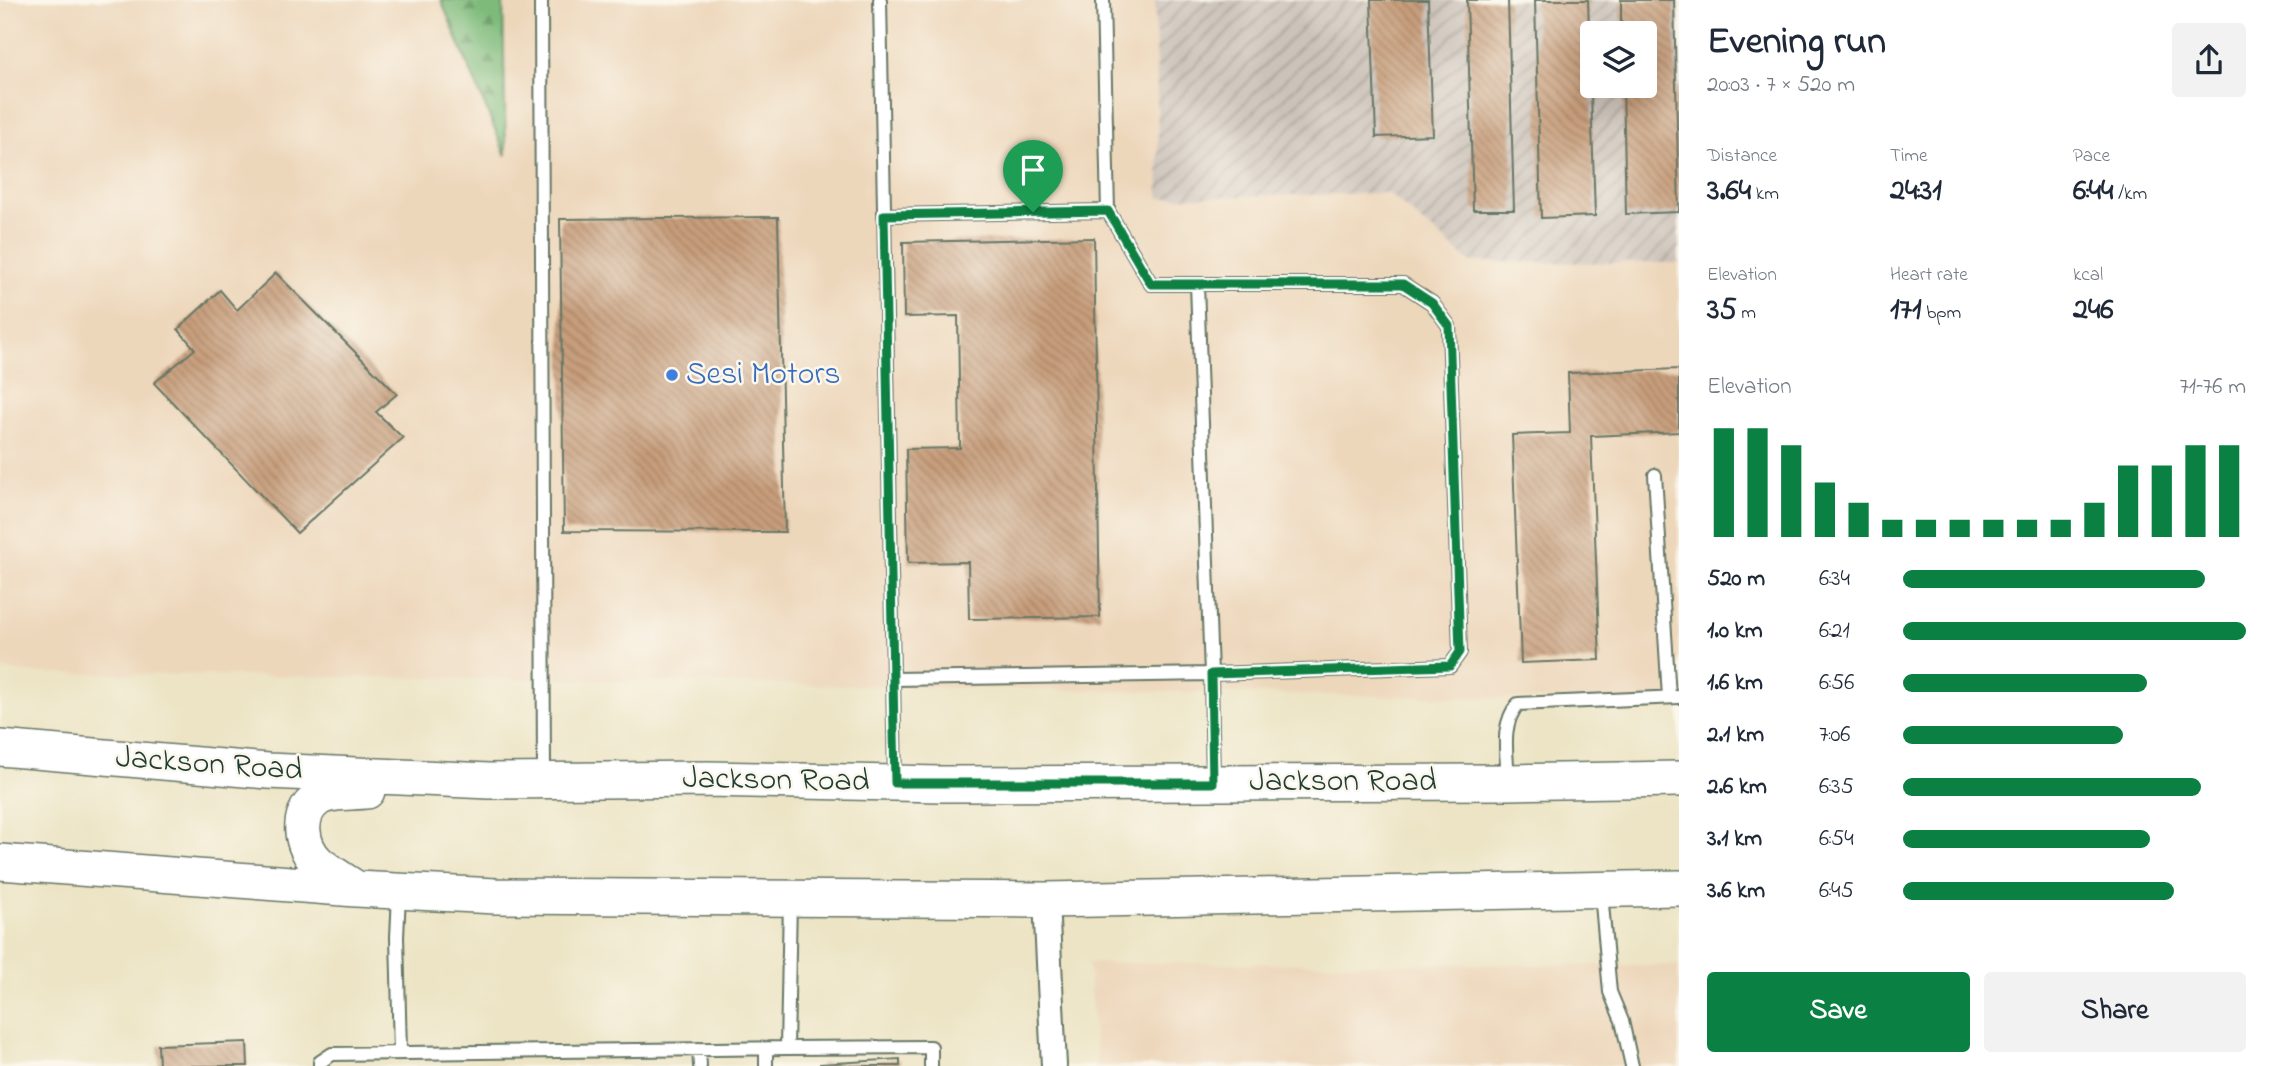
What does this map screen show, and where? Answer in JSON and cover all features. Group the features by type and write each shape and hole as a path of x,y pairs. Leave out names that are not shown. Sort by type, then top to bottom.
{"main road":[{"name":"Jackson Road","path":"0,748 268,771 489,781 708,779 895,783 1213,783 1679,779"},
{"path":"356,889 317,862 304,845 302,828 317,799 331,794 489,781"},
{"path":"0,863 356,889 496,896 1046,900 1676,887"}],"street":[{"path":"1046,900 1054,1066"}],"lane":[{"path":"541,0 544,781"},
{"path":"880,0 895,783"},
{"path":"894,679 1211,674 1450,666 1460,652 1449,326 1432,303 1403,284 1151,284 1108,211 1103,0"},
{"path":"884,215 1108,211"},
{"path":"1197,284 1213,783"},
{"path":"1508,782 1506,729 1509,714 1518,704 1674,697 1655,475"},
{"path":"1601,889 1611,992 1622,1021 1632,1066"},
{"path":"399,891 397,937 400,1051"},
{"path":"787,1048 790,898"},
{"path":"320,1066 320,1062 332,1054 400,1051 787,1048 930,1048 931,1066"},
{"path":"699,1049 700,1066"},
{"path":"766,1049 766,1066"},
{"path":"475,1051 475,1066"}],"shaded area":[{"path":"0,0 1155,0 1159,198 1388,193 1470,262 1679,263 1679,702 517,679 37,673 0,669"},
{"path":"1155,0 1679,0 1679,263 1470,262 1388,193 1159,198"},
{"path":"1088,963 1679,965 1679,1066 1097,1066"}],"green space":[{"path":"441,0 503,0 506,156"}],"building":[{"path":"1371,0 1428,0 1433,135 1376,137"},
{"path":"1467,0 1508,0 1514,210 1473,210"},
{"path":"1535,0 1588,0 1589,21 1580,21 1580,98 1591,98 1595,216 1541,218"},
{"path":"1621,0 1674,0 1679,212 1626,214 1623,98 1657,98 1657,21 1621,21"},
{"name":"Sesi Motors","path":"778,217 785,532 564,531 560,219"},
{"path":"1094,238 1100,617 969,619 968,562 908,563 906,449 960,448 958,316 904,317 903,242"},
{"path":"276,273 397,394 376,412 403,438 297,533 154,383 195,349 178,329 220,290 237,310"},
{"path":"1679,369 1679,432 1591,436 1600,660 1521,663 1512,435 1570,433 1568,373"},
{"path":"247,1042 248,1066 159,1066 158,1045"},
{"path":"900,1059 900,1066 820,1066 820,1064"}],"place":[{"name":"Sesi Motors","path":"672,375"}],"route":[{"path":"1108,211 1151,284 1403,284 1432,303 1449,326 1460,652 1450,666 1211,674 1213,783 895,783 884,215 1033,212 1108,211"}]}
